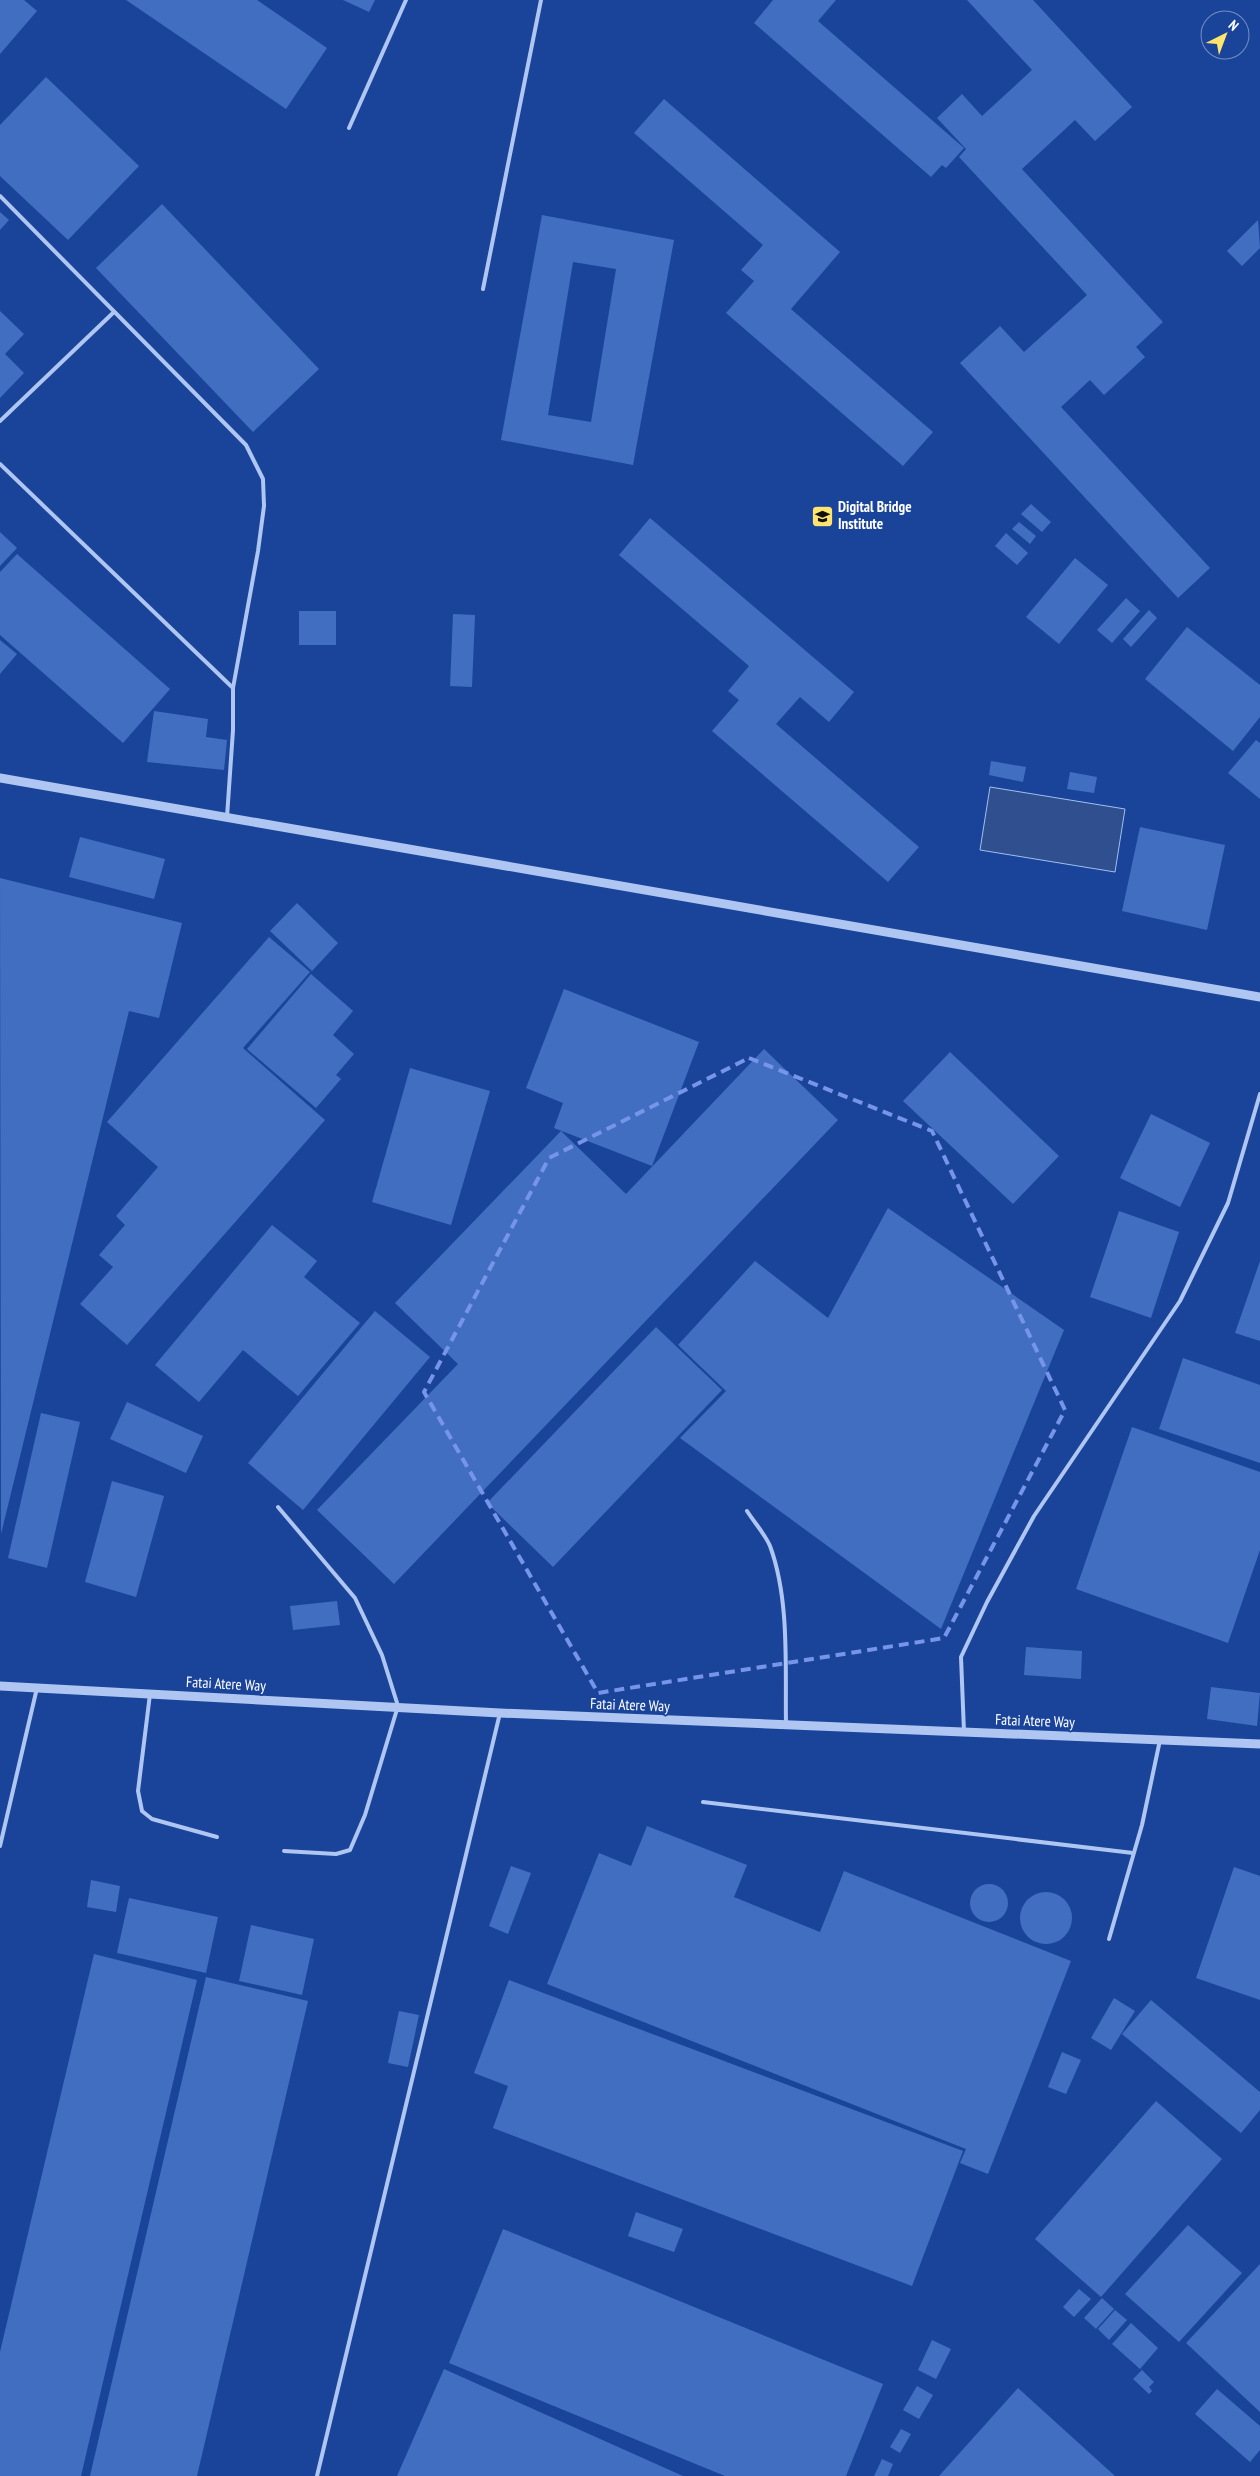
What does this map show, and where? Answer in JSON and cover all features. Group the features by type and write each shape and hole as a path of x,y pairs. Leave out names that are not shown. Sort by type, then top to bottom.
{"street":[{"path":"0,778 1260,996"},
{"name":"Fatai Atere Way","path":"0,1686 398,1706 500,1714 1260,1744"}],"lane":[{"path":"349,128 406,0"},
{"path":"483,289 542,0"},
{"path":"0,196 246,445 263,479 264,506 258,551 233,688 233,730 227,817"},
{"path":"0,421 114,312"},
{"path":"0,464 233,688"},
{"path":"964,1732 961,1657 987,1602 1034,1516 1184,1294 1228,1203 1260,1094"},
{"path":"278,1507 355,1598 382,1655 398,1706 366,1815 350,1850 336,1854 284,1851"},
{"path":"747,1511 770,1545 778,1580 785,1638 786,1725"},
{"path":"0,1846 37,1688"},
{"path":"150,1694 138,1791 142,1811 152,1819 216,1837"},
{"path":"317,2476 500,1714"},
{"path":"1108,1939 1133,1853 1160,1740"},
{"path":"703,1802 1133,1853"}],"highlighted area":[{"path":"749,1058 932,1131 1065,1410 944,1638 598,1693 424,1392 549,1158"}],"water":[{"path":"990,787 1125,809 1115,872 980,850"}],"building":[{"path":"0,0 24,0 37,11 0,54"},
{"path":"126,0 257,0 327,48 286,109"},
{"path":"343,0 375,0 369,12"},
{"path":"773,0 836,0 818,21 964,148 946,168 942,165 931,177 754,23"},
{"path":"967,0 1033,0 1132,107 1095,141 1075,120 1022,169 1163,322 1136,347 1145,357 1104,395 1090,380 1061,407 1210,568 1178,598 960,363 1000,326 1024,352 1087,295 959,157 966,149 937,118 962,94 982,116 1032,70"},
{"path":"46,77 139,166 68,240 0,176 0,125"},
{"path":"664,99 840,252 791,309 933,432 903,466 726,313 754,281 741,270 763,245 634,133"},
{"path":"162,204 319,369 253,432 96,268"},
{"path":"0,212 9,220 0,230"},
{"path":"542,215 674,240 633,465 501,440","holes":["573,262 616,269 591,422 548,415"]},
{"path":"1258,220 1260,248 1242,266 1227,251"},
{"path":"0,311 24,334 5,354 24,373 0,398"},
{"path":"1031,504 1051,522 1042,532 1021,514"},
{"path":"650,518 854,692 829,722 800,697 776,724 919,847 888,882 712,731 739,700 728,691 749,666 619,555"},
{"path":"1019,522 1036,536 1030,544 1012,529"},
{"path":"0,532 17,548 0,566"},
{"path":"1006,533 1028,553 1017,565 995,546"},
{"path":"17,554 170,689 123,743 0,635 0,572"},
{"path":"1075,558 1108,585 1059,644 1026,617"},
{"path":"1126,598 1140,611 1112,643 1097,630"},
{"path":"1149,610 1157,618 1131,647 1123,639"},
{"path":"299,611 336,611 336,645 299,645"},
{"path":"453,614 475,615 472,687 450,686"},
{"path":"1187,627 1260,685 1260,717 1233,751 1145,679"},
{"path":"0,640 17,654 0,674"},
{"path":"154,711 208,719 206,737 227,740 224,770 147,762"},
{"path":"1256,740 1260,743 1260,799 1228,773"},
{"path":"991,761 1026,767 1023,782 989,775"},
{"path":"1070,772 1097,777 1094,793 1067,789"},
{"path":"1140,827 1225,845 1207,930 1122,911"},
{"path":"80,837 165,859 154,899 69,877"},
{"path":"0,878 182,923 159,1018 129,1011 1,1534"},
{"path":"297,903 338,943 312,971 270,931"},
{"path":"269,937 310,972 243,1048 325,1120 127,1345 80,1304 113,1267 99,1255 125,1225 116,1216 158,1167 107,1122"},
{"path":"311,974 353,1011 333,1035 354,1054 336,1075 341,1079 316,1108 247,1049"},
{"path":"564,989 699,1042 652,1166 554,1128 563,1103 526,1088"},
{"path":"764,1049 838,1120 394,1584 317,1510 458,1364 395,1303 561,1131 626,1194"},
{"path":"950,1052 1059,1156 1013,1204 903,1101"},
{"path":"410,1068 490,1091 451,1225 372,1202"},
{"path":"1151,1114 1210,1143 1180,1207 1120,1178"},
{"path":"888,1208 1064,1330 941,1629 680,1438 726,1391 678,1345 755,1261 828,1318"},
{"path":"1119,1211 1179,1232 1151,1318 1090,1297"},
{"path":"272,1225 317,1261 304,1277 360,1323 298,1396 243,1350 199,1402 155,1365"},
{"path":"1260,1261 1260,1341 1235,1333"},
{"path":"375,1311 430,1357 303,1510 248,1463"},
{"path":"656,1327 722,1390 553,1567 487,1503"},
{"path":"1183,1358 1260,1385 1260,1463 1159,1429"},
{"path":"127,1402 203,1436 186,1473 110,1439"},
{"path":"41,1413 80,1422 47,1568 8,1558"},
{"path":"1132,1427 1260,1472 1260,1550 1228,1643 1076,1589"},
{"path":"112,1481 164,1496 136,1597 85,1582"},
{"path":"337,1601 340,1625 293,1630 290,1606"},
{"path":"1026,1647 1082,1651 1081,1679 1024,1675"},
{"path":"1211,1687 1260,1693 1257,1726 1207,1719"},
{"path":"647,1826 747,1865 734,1897 820,1932 844,1871 1071,1961 988,2174 960,2163 966,2149 547,1984 599,1853 631,1866"},
{"path":"511,1866 531,1873 508,1934 489,1926"},
{"path":"1234,1867 1260,1876 1260,2000 1196,1978"},
{"path":"91,1880 120,1886 116,1912 87,1907"},
{"path":"989,1884 1003,1889 1008,1903 1003,1917 989,1922 975,1917 970,1903 975,1889"},
{"path":"1046,1892 1056,1894 1064,1900 1070,1908 1072,1918 1070,1928 1064,1936 1056,1942 1046,1944 1036,1942 1028,1936 1022,1928 1020,1918 1022,1908 1028,1900 1036,1894"},
{"path":"129,1898 218,1917 206,1973 117,1953"},
{"path":"251,1925 314,1939 302,1995 239,1981"},
{"path":"94,1954 197,1980 81,2476 0,2476 0,2352"},
{"path":"206,1977 308,2001 197,2476 90,2476"},
{"path":"509,1980 963,2151 912,2286 493,2128 508,2086 474,2073"},
{"path":"1114,1998 1135,2011 1111,2050 1091,2038"},
{"path":"1151,2000 1260,2092 1260,2110 1241,2133 1122,2034"},
{"path":"399,2011 419,2015 408,2067 388,2063"},
{"path":"1062,2052 1081,2060 1066,2094 1048,2087"},
{"path":"1156,2101 1222,2159 1101,2297 1035,2239"},
{"path":"636,2212 683,2229 674,2252 628,2236"},
{"path":"1188,2225 1242,2273 1179,2342 1125,2294"},
{"path":"503,2229 883,2384 846,2476 725,2476 449,2363"},
{"path":"1260,2264 1260,2412 1186,2343"},
{"path":"1079,2289 1091,2299 1074,2317 1063,2307"},
{"path":"1102,2298 1114,2309 1096,2329 1084,2318"},
{"path":"1115,2310 1127,2320 1109,2340 1098,2329"},
{"path":"1131,2323 1158,2348 1140,2369 1112,2344"},
{"path":"932,2340 951,2349 936,2379 918,2370"},
{"path":"444,2369 683,2476 397,2476"},
{"path":"1142,2370 1154,2382 1149,2387 1152,2391 1149,2394 1133,2379"},
{"path":"917,2386 933,2395 919,2419 903,2410"},
{"path":"1018,2388 1115,2476 939,2476"},
{"path":"1217,2389 1260,2426 1260,2450 1250,2462 1195,2414"},
{"path":"901,2429 911,2434 900,2453 890,2447"},
{"path":"882,2459 893,2464 888,2476 874,2476"}],"place":[{"name":"Digital Bridge Institute","path":"822,516"}]}
